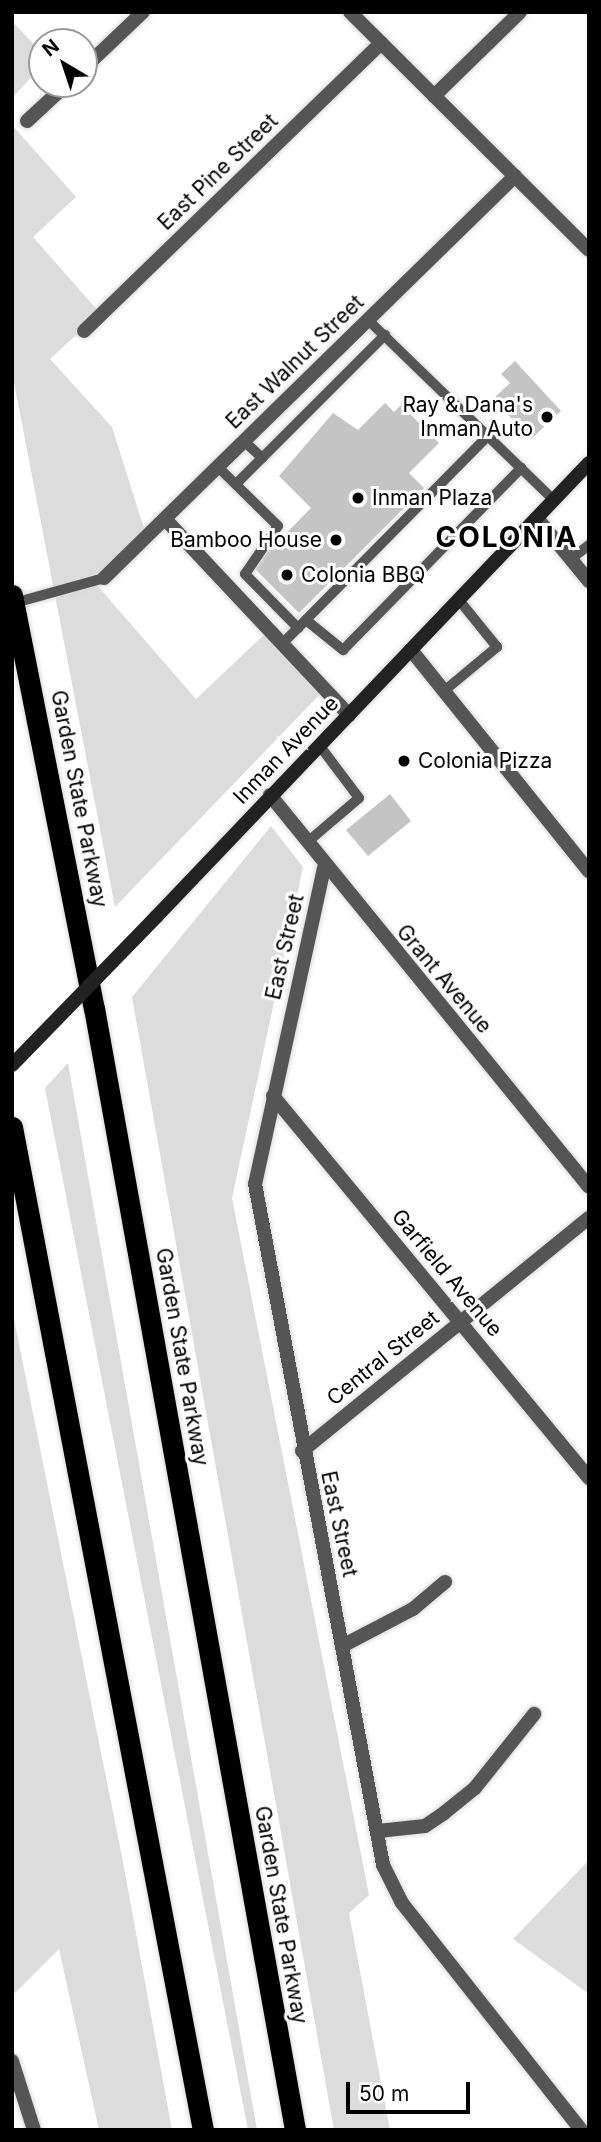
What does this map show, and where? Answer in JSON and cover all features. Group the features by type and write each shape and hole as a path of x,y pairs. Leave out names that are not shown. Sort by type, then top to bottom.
{"highway":[{"name":"Garden State Parkway","path":"13,599 92,996 295,2130"},
{"path":"12,1127 203,2130"}],"main road":[{"name":"Inman Avenue","path":"12,1065 589,463"}],"street":[{"path":"98,55 143,12"},
{"path":"350,12 589,250"},
{"path":"434,96 520,12"},
{"name":"East Pine Street","path":"85,331 381,43"},
{"path":"27,121 52,98"},
{"name":"East Walnut Street","path":"104,578 515,176"},
{"path":"537,517 589,581"},
{"path":"165,519 349,715"},
{"path":"411,650 589,870"},
{"name":"Grant Avenue","path":"270,795 311,839 324,868 589,1187"},
{"name":"East Street","path":"324,868 255,1184 302,1451 344,1645 383,1865 402,1903 581,2130"},
{"name":"Garfield Avenue","path":"273,1096 589,1478"},
{"name":"Central Street","path":"302,1451 589,1218"},
{"path":"344,1645 413,1609 445,1582"},
{"path":"377,1830 416,1828 444,1813 475,1788 534,1713"},
{"path":"12,2061 34,2130"}],"lane":[{"path":"368,320 554,500"},
{"path":"236,484 385,335"},
{"path":"282,644 488,436"},
{"path":"244,441 262,458"},
{"path":"218,467 278,526 245,574 302,624 343,650 521,468"},
{"path":"571,559 589,545"},
{"path":"13,599 104,578"},
{"path":"444,691 498,647 459,600"},
{"path":"311,839 359,798 320,746"}],"shaded area":[{"path":"12,21 28,38 28,81 12,98"},
{"path":"12,125 76,197 33,237 100,313 50,359 112,427 146,535 96,584 196,699 269,630 325,689 115,907 12,372"},
{"path":"271,826 303,867 232,1198 369,1895 349,1913 390,2130 334,2130 132,997"},
{"path":"68,1063 257,2130 248,2130 45,1088"},
{"path":"12,1309 123,1862 172,2130 99,2130 59,1949 12,1996"},
{"path":"589,1860 589,1994 513,1939"}],"building":[{"path":"515,361 561,411 531,439 493,399 510,383 501,374"},
{"name":"Inman Plaza","path":"385,403 394,412 401,405 439,443 409,473 424,488 299,613 253,567 311,508 279,476 333,413 358,430"},
{"path":"390,794 411,821 368,856 346,830"}],"place":[{"name":"Ray & Dana's Inman Auto","path":"547,417"},
{"name":"Inman Plaza","path":"358,498"},
{"name":"Bamboo House","path":"336,540"},
{"name":"Colonia BBQ","path":"287,575"},
{"name":"Colonia Pizza","path":"404,761"}],"district":[{"name":"COLONIA","path":"507,537"}]}
